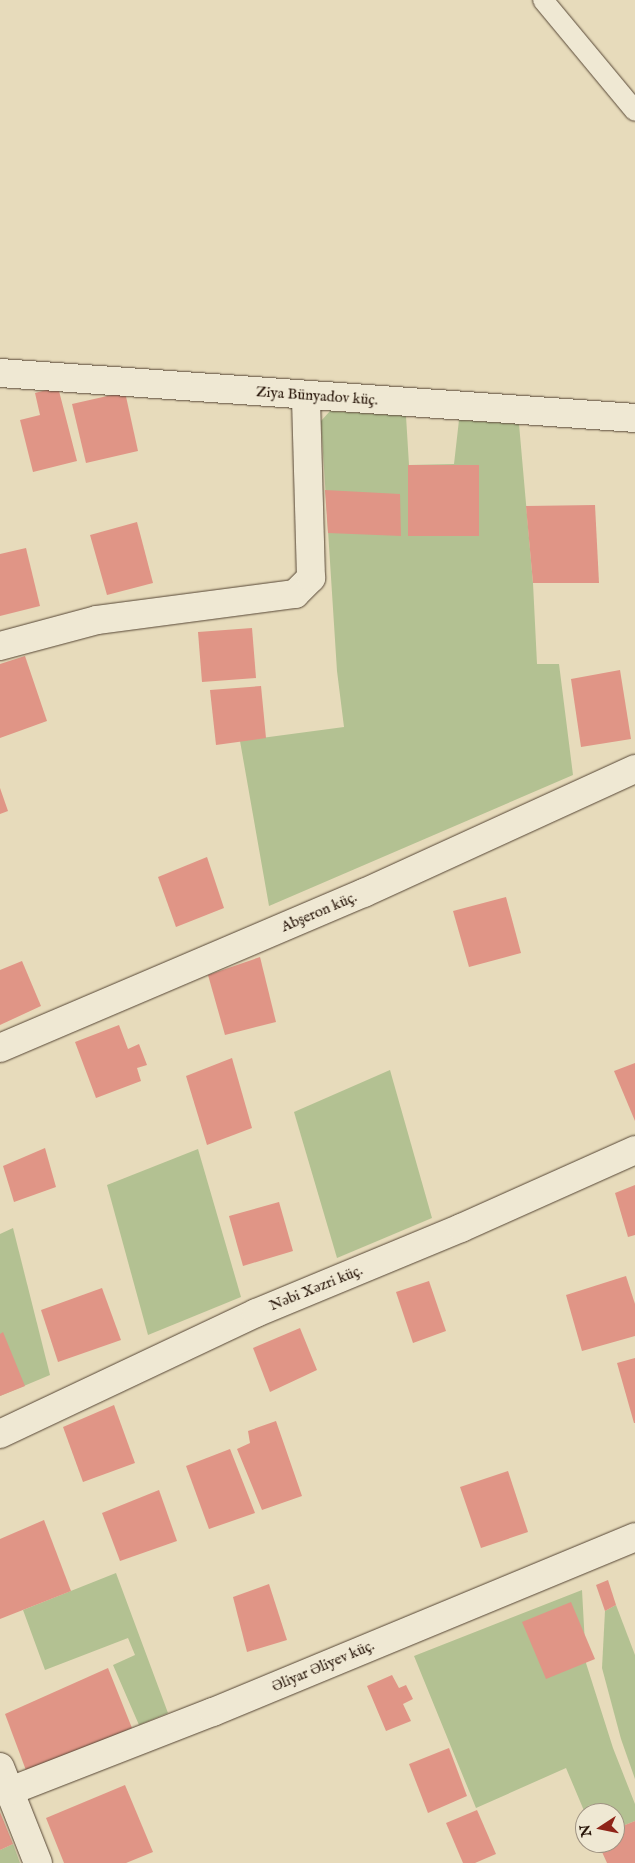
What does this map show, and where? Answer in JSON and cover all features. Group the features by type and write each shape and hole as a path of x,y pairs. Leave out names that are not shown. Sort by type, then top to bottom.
{"street":[{"name":"Ziya Bünyadov küç.","path":"0,373 635,418"},
{"path":"0,646 97,620 295,594 311,578 306,395"},
{"name":"Abşeron küç.","path":"0,1048 364,894 635,769"},
{"name":"Nəbi Xəzri küç.","path":"0,1434 256,1313 461,1228 635,1150"},
{"name":"Əliyar Əliyev küç.","path":"5,1779 213,1712 635,1537"},
{"path":"5,1779 38,1863"}],"lane":[{"path":"543,0 635,111"}],"green space":[{"path":"330,411 406,416 409,465 454,464 459,420 519,424 533,583 537,664 559,664 573,775 269,906 240,741 344,727 337,671 321,421"},
{"path":"390,1070 432,1218 337,1258 294,1112"},
{"path":"198,1149 241,1297 148,1335 107,1185"},
{"path":"13,1228 50,1375 0,1396 0,1234"},
{"path":"116,1573 168,1713 139,1725 113,1665 135,1655 128,1638 45,1670 23,1610"},
{"path":"582,1590 586,1663 613,1748 635,1804 635,1821 625,1825 625,1803 581,1803 566,1768 476,1808 414,1656"},
{"path":"616,1605 635,1655 635,1779 621,1739 602,1668 605,1611"},
{"path":"13,1844 20,1863 0,1863 0,1850"}],"building":[{"path":"58,387 77,461 33,472 20,420 40,415 35,393"},
{"path":"125,392 138,451 86,463 72,404"},
{"path":"408,465 479,465 479,536 408,536"},
{"path":"325,490 400,494 401,536 328,533"},
{"path":"595,505 599,583 533,583 526,506"},
{"path":"137,522 153,583 107,595 90,535"},
{"path":"26,548 40,606 0,616 0,554"},
{"path":"252,628 256,678 202,682 198,632"},
{"path":"25,656 47,721 0,738 0,664"},
{"path":"620,670 631,739 581,747 571,679"},
{"path":"261,686 266,738 216,745 210,690"},
{"path":"0,788 8,811 0,814"},
{"path":"207,857 224,908 176,927 158,877"},
{"path":"506,897 521,953 469,967 453,911"},
{"path":"260,957 276,1022 225,1035 208,975"},
{"path":"22,961 41,1006 0,1025 0,970"},
{"path":"119,1025 128,1049 139,1044 147,1065 137,1068 141,1081 96,1098 75,1042"},
{"path":"232,1058 252,1128 207,1145 186,1076"},
{"path":"635,1063 635,1121 614,1071"},
{"path":"45,1148 56,1187 14,1202 3,1166"},
{"path":"635,1185 635,1235 628,1237 615,1193"},
{"path":"279,1202 293,1251 243,1266 229,1216"},
{"path":"626,1276 635,1304 635,1336 582,1351 566,1295"},
{"path":"429,1281 446,1331 413,1343 396,1292"},
{"path":"102,1288 121,1340 58,1362 41,1310"},
{"path":"300,1328 317,1370 270,1392 253,1348"},
{"path":"3,1332 25,1386 0,1396 0,1334"},
{"path":"635,1358 635,1423 634,1423 617,1363"},
{"path":"114,1405 135,1463 83,1482 63,1427"},
{"path":"276,1421 302,1496 262,1510 237,1449 250,1443 248,1431"},
{"path":"230,1449 255,1513 209,1529 186,1466"},
{"path":"508,1471 528,1532 481,1548 460,1487"},
{"path":"159,1490 177,1541 120,1561 102,1513"},
{"path":"44,1520 71,1591 0,1619 0,1539"},
{"path":"608,1580 616,1605 605,1611 596,1585"},
{"path":"269,1584 287,1640 247,1652 233,1597"},
{"path":"571,1602 595,1659 546,1679 522,1622"},
{"path":"108,1668 132,1728 27,1773 5,1714"},
{"path":"392,1675 399,1688 406,1685 413,1699 403,1704 411,1721 386,1731 367,1686"},
{"path":"449,1748 467,1796 428,1813 409,1764"},
{"path":"125,1785 153,1852 126,1863 64,1863 46,1818"},
{"path":"477,1810 496,1854 475,1863 463,1863 446,1823"},
{"path":"0,1812 13,1844 0,1850"},
{"path":"635,1821 635,1863 607,1863 602,1853 625,1853 625,1825"}]}
